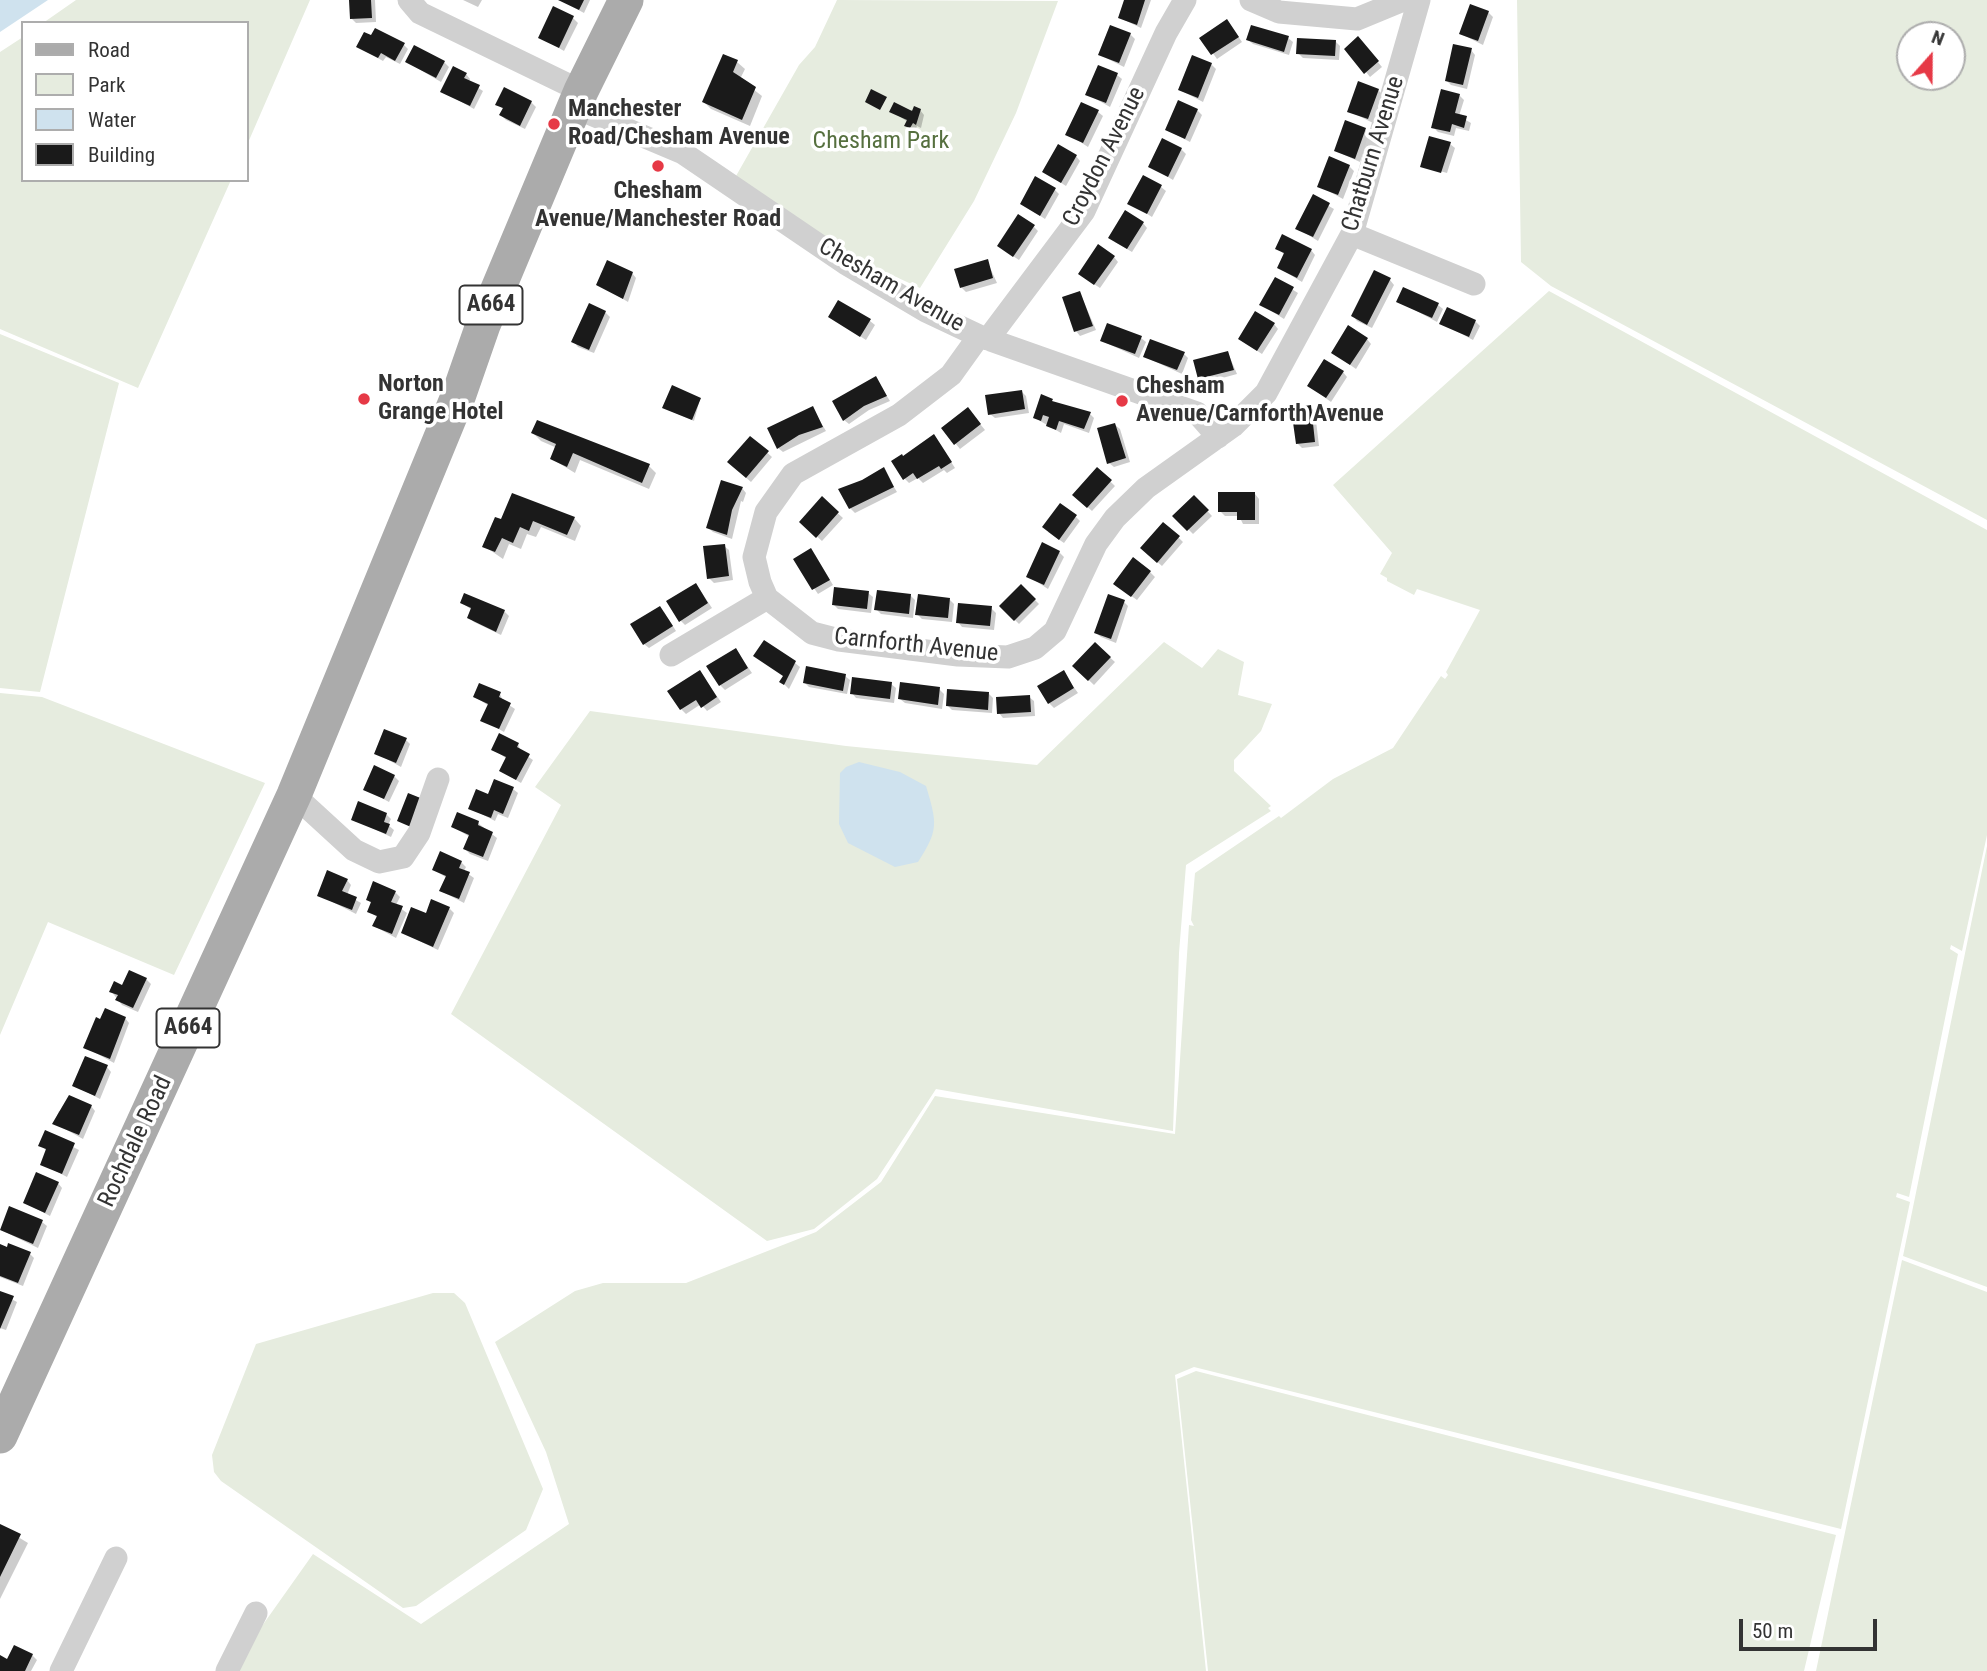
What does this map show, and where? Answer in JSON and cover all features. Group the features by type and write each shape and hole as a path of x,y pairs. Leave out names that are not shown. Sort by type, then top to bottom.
{"main road":[{"name":"A664","path":"578,99 626,0"},
{"name":"Rochdale Road","path":"0,1436 294,795 459,394 483,325 578,99"}],"street":[{"name":"Chesham Avenue","path":"409,0 420,13 683,153 845,263 926,311 983,337 1198,414 1218,437"},
{"name":"Croydon Avenue","path":"983,337 1084,211 1166,33 1185,0"},
{"path":"1251,0 1279,12 1357,19 1403,0"},
{"name":"Chatburn Avenue","path":"1218,437 1266,393 1352,234 1419,0"},
{"path":"1352,234 1474,284"},
{"path":"671,655 767,598 754,557 766,512 793,474 899,415 951,375 983,337"},
{"name":"Carnforth Avenue","path":"767,598 812,633 839,640 958,655 1008,657 1035,648 1055,632 1091,554 1115,518 1146,488 1218,437"},
{"path":"294,795 354,850 379,862 403,857 419,833 438,779"},
{"path":"61,1671 116,1558"},
{"path":"228,1671 256,1613"}],"green space":[{"path":"76,0 310,0 248,143 248,21 46,21"},
{"name":"Chesham Park","path":"837,0 1058,1 1016,113 974,201 920,288 855,258 736,176 799,65 815,47"},
{"path":"1517,0 1987,0 1987,520 1551,286 1521,262"},
{"path":"21,38 21,182 230,182 138,388 0,329 0,52"},
{"path":"1549,291 1987,530 1987,835 1962,951 1951,945 1950,949 1958,954 1909,1197 1897,1193 1896,1197 1910,1202 1841,1529 1194,1367 1175,1375 1206,1671 235,1671 245,1650 313,1554 421,1624 569,1524 546,1452 495,1342 575,1291 603,1283 686,1283 816,1232 881,1182 935,1096 1175,1134 1189,925 1194,926 1191,920 1195,873 1279,816 1281,818 1333,779 1393,748 1441,676 1445,679 1448,675 1446,672 1480,610 1417,589 1414,595 1387,581 1387,578 1380,574 1392,553 1333,485"},
{"path":"0,334 119,383 40,692 0,688"},
{"path":"1164,642 1202,668 1218,649 1244,662 1238,695 1272,704 1261,731 1234,760 1234,771 1271,806 1268,808 1271,811 1186,865 1179,953 1173,1131 936,1089 877,1179 814,1229 767,1241 451,1014 561,805 535,787 590,711 846,746 1037,765"},
{"path":"0,693 42,697 265,783 174,975 48,922 0,1035"},
{"path":"1987,846 1987,1287 1903,1256"},
{"path":"1902,1260 1987,1292 1987,1671 1816,1671"},
{"path":"433,1293 454,1293 465,1303 543,1489 526,1530 416,1606 403,1608 221,1481 214,1472 212,1455 256,1344"},
{"path":"1196,1371 1836,1535 1804,1671 1208,1671 1177,1379"}],"water":[{"path":"0,0 48,0 0,32"},
{"path":"859,762 900,772 926,786 934,826 930,842 918,862 895,867 848,843 839,824 840,773 846,767"}],"building":[{"path":"349,0 371,0 372,18 350,19"},
{"path":"558,0 584,0 579,10"},
{"path":"1124,0 1145,0 1137,25 1118,18"},
{"path":"1470,4 1489,11 1478,41 1459,34"},
{"path":"553,6 574,16 559,48 538,38"},
{"path":"1227,19 1239,37 1211,55 1199,38"},
{"path":"1110,25 1131,33 1119,63 1098,55"},
{"path":"1251,25 1289,36 1284,52 1246,40"},
{"path":"375,28 405,43 395,61 381,53 378,58 356,47 364,32 371,35"},
{"path":"1358,36 1379,61 1364,74 1344,49"},
{"path":"1297,38 1336,40 1335,56 1296,54"},
{"path":"1453,44 1472,48 1463,85 1445,81"},
{"path":"414,45 445,61 436,78 405,62"},
{"path":"723,54 738,60 733,72 756,87 742,120 702,102"},
{"path":"1192,55 1212,63 1198,98 1178,90"},
{"path":"1098,65 1118,73 1106,103 1085,95"},
{"path":"453,66 467,73 464,78 480,85 470,106 440,92"},
{"path":"1358,81 1379,89 1368,119 1347,112"},
{"path":"504,87 532,101 520,126 499,115 503,108 495,105"},
{"path":"871,89 887,97 880,110 865,102"},
{"path":"1441,89 1460,94 1455,113 1467,116 1464,128 1452,124 1450,132 1431,128"},
{"path":"1178,100 1198,109 1185,139 1165,130"},
{"path":"894,102 912,111 914,106 921,109 916,125 913,123 910,128 904,126 907,120 889,112"},
{"path":"1081,102 1099,110 1083,143 1065,135"},
{"path":"1345,120 1366,128 1355,159 1334,151"},
{"path":"1429,136 1451,142 1441,173 1420,167"},
{"path":"1162,138 1182,148 1168,177 1148,167"},
{"path":"1058,144 1077,155 1061,183 1042,172"},
{"path":"1329,156 1350,165 1338,195 1317,187"},
{"path":"1143,175 1162,185 1147,214 1127,204"},
{"path":"1035,176 1056,188 1040,216 1020,204"},
{"path":"1313,194 1330,203 1313,237 1295,229"},
{"path":"1125,210 1144,222 1127,249 1108,238"},
{"path":"1018,214 1035,225 1013,257 997,246"},
{"path":"1282,234 1312,249 1297,278 1277,268 1284,253 1275,249"},
{"path":"1098,244 1115,256 1094,285 1078,274"},
{"path":"988,259 993,278 960,288 954,269"},
{"path":"607,260 633,272 623,299 596,285"},
{"path":"1374,270 1391,278 1367,325 1351,316"},
{"path":"1275,277 1294,287 1279,315 1259,305"},
{"path":"1403,287 1439,303 1432,318 1396,302"},
{"path":"1080,291 1093,326 1074,332 1062,297"},
{"path":"838,300 871,319 860,337 828,317"},
{"path":"589,303 606,311 589,350 571,342"},
{"path":"1447,307 1476,320 1469,337 1439,324"},
{"path":"1255,311 1275,323 1257,351 1238,339"},
{"path":"1107,323 1142,336 1135,354 1100,341"},
{"path":"1348,325 1368,338 1350,365 1331,353"},
{"path":"1150,339 1185,352 1177,370 1143,357"},
{"path":"1228,351 1234,370 1198,379 1193,360"},
{"path":"1324,359 1344,371 1326,398 1307,386"},
{"path":"876,376 887,396 864,406 843,421 832,401"},
{"path":"672,385 701,398 692,420 662,408"},
{"path":"1022,390 1025,409 988,415 985,395"},
{"path":"1041,394 1053,399 1052,401 1091,412 1084,429 1059,421 1056,430 1046,426 1049,417 1043,415 1041,421 1033,418"},
{"path":"1311,405 1315,442 1296,444 1291,408"},
{"path":"813,406 823,427 799,435 777,449 767,428"},
{"path":"968,407 981,424 954,445 941,428"},
{"path":"537,420 650,464 642,483 573,453 567,467 550,459 556,444 531,433"},
{"path":"1115,423 1126,458 1107,464 1097,428"},
{"path":"934,434 952,462 917,479 913,473 903,480 891,461 902,454 903,456"},
{"path":"750,436 769,451 746,478 727,462"},
{"path":"884,467 894,487 849,509 838,489 862,480"},
{"path":"1097,467 1112,480 1087,508 1072,495"},
{"path":"721,480 743,487 732,510 727,535 706,528"},
{"path":"1218,492 1255,492 1255,520 1237,520 1237,512 1218,512"},
{"path":"512,493 575,517 567,535 533,521 529,531 520,527 513,543 502,538 495,552 482,547 495,517 501,519"},
{"path":"1194,495 1209,510 1187,531 1172,516"},
{"path":"822,496 839,512 816,538 799,522"},
{"path":"1060,503 1077,515 1059,540 1042,527"},
{"path":"1163,522 1180,536 1157,563 1140,548"},
{"path":"1042,542 1060,551 1044,585 1026,577"},
{"path":"725,544 729,576 707,579 703,546"},
{"path":"811,548 830,580 812,590 793,559"},
{"path":"1133,557 1151,571 1131,597 1113,584"},
{"path":"696,583 708,603 679,622 666,601"},
{"path":"1021,584 1036,599 1014,621 999,606"},
{"path":"834,587 869,591 867,609 832,605"},
{"path":"877,590 911,594 909,614 874,610"},
{"path":"464,593 505,610 496,632 467,618 471,608 460,603"},
{"path":"918,594 950,598 948,618 915,615"},
{"path":"1108,594 1125,600 1111,639 1094,633"},
{"path":"958,603 992,606 990,626 956,623"},
{"path":"660,606 673,626 643,645 630,624"},
{"path":"764,640 796,661 784,685 779,682 783,676 753,656"},
{"path":"1095,642 1111,657 1088,681 1072,666"},
{"path":"736,648 748,668 719,686 706,666"},
{"path":"806,666 846,674 843,691 803,683"},
{"path":"700,670 717,697 701,708 696,700 680,710 667,691"},
{"path":"1064,670 1074,688 1048,704 1037,686"},
{"path":"852,677 892,682 890,699 850,694"},
{"path":"900,682 940,687 938,705 898,699"},
{"path":"479,683 501,692 499,697 511,703 499,729 480,721 488,704 473,697"},
{"path":"947,689 989,692 988,710 946,706"},
{"path":"1030,695 1031,712 997,714 996,697"},
{"path":"384,729 407,738 396,763 374,754"},
{"path":"499,733 519,743 517,747 530,754 516,780 499,771 506,757 491,750"},
{"path":"374,765 395,775 384,799 363,790"},
{"path":"494,779 514,787 503,814 494,810 491,818 468,809 476,789 488,794"},
{"path":"408,793 423,799 411,827 397,821"},
{"path":"358,801 387,813 384,822 390,824 386,834 351,820"},
{"path":"457,812 479,821 478,825 493,832 483,857 463,849 469,835 451,827"},
{"path":"440,851 462,861 459,868 470,872 459,899 439,891 446,876 432,870"},
{"path":"327,870 348,879 342,891 357,897 352,910 317,896"},
{"path":"373,881 396,891 391,902 403,906 392,934 372,926 377,916 367,912 371,902 366,900"},
{"path":"431,899 450,907 433,947 401,933 411,907 426,913"},
{"path":"129,970 147,978 133,1008 115,1000 118,995 109,992 114,981 122,985"},
{"path":"105,1008 126,1017 110,1059 83,1048 96,1017 100,1019"},
{"path":"85,1056 108,1065 95,1096 72,1086"},
{"path":"69,1095 92,1105 79,1135 52,1124"},
{"path":"45,1130 75,1143 62,1174 40,1165 46,1149 38,1146"},
{"path":"36,1172 59,1182 45,1213 23,1203"},
{"path":"9,1206 43,1220 33,1244 0,1230"},
{"path":"8,1243 31,1252 18,1283 0,1276 0,1244 7,1247"},
{"path":"0,1291 14,1296 0,1329"},
{"path":"0,1524 21,1534 0,1577"},
{"path":"14,1645 33,1654 25,1671 0,1671 0,1655 7,1659"}],"place":[{"name":"Manchester Road/Chesham Avenue","path":"554,124"},
{"name":"Chesham Avenue/Manchester Road","path":"658,166"},
{"name":"Norton Grange Hotel","path":"364,399"},
{"name":"Chesham Avenue/Carnforth Avenue","path":"1122,401"}]}
